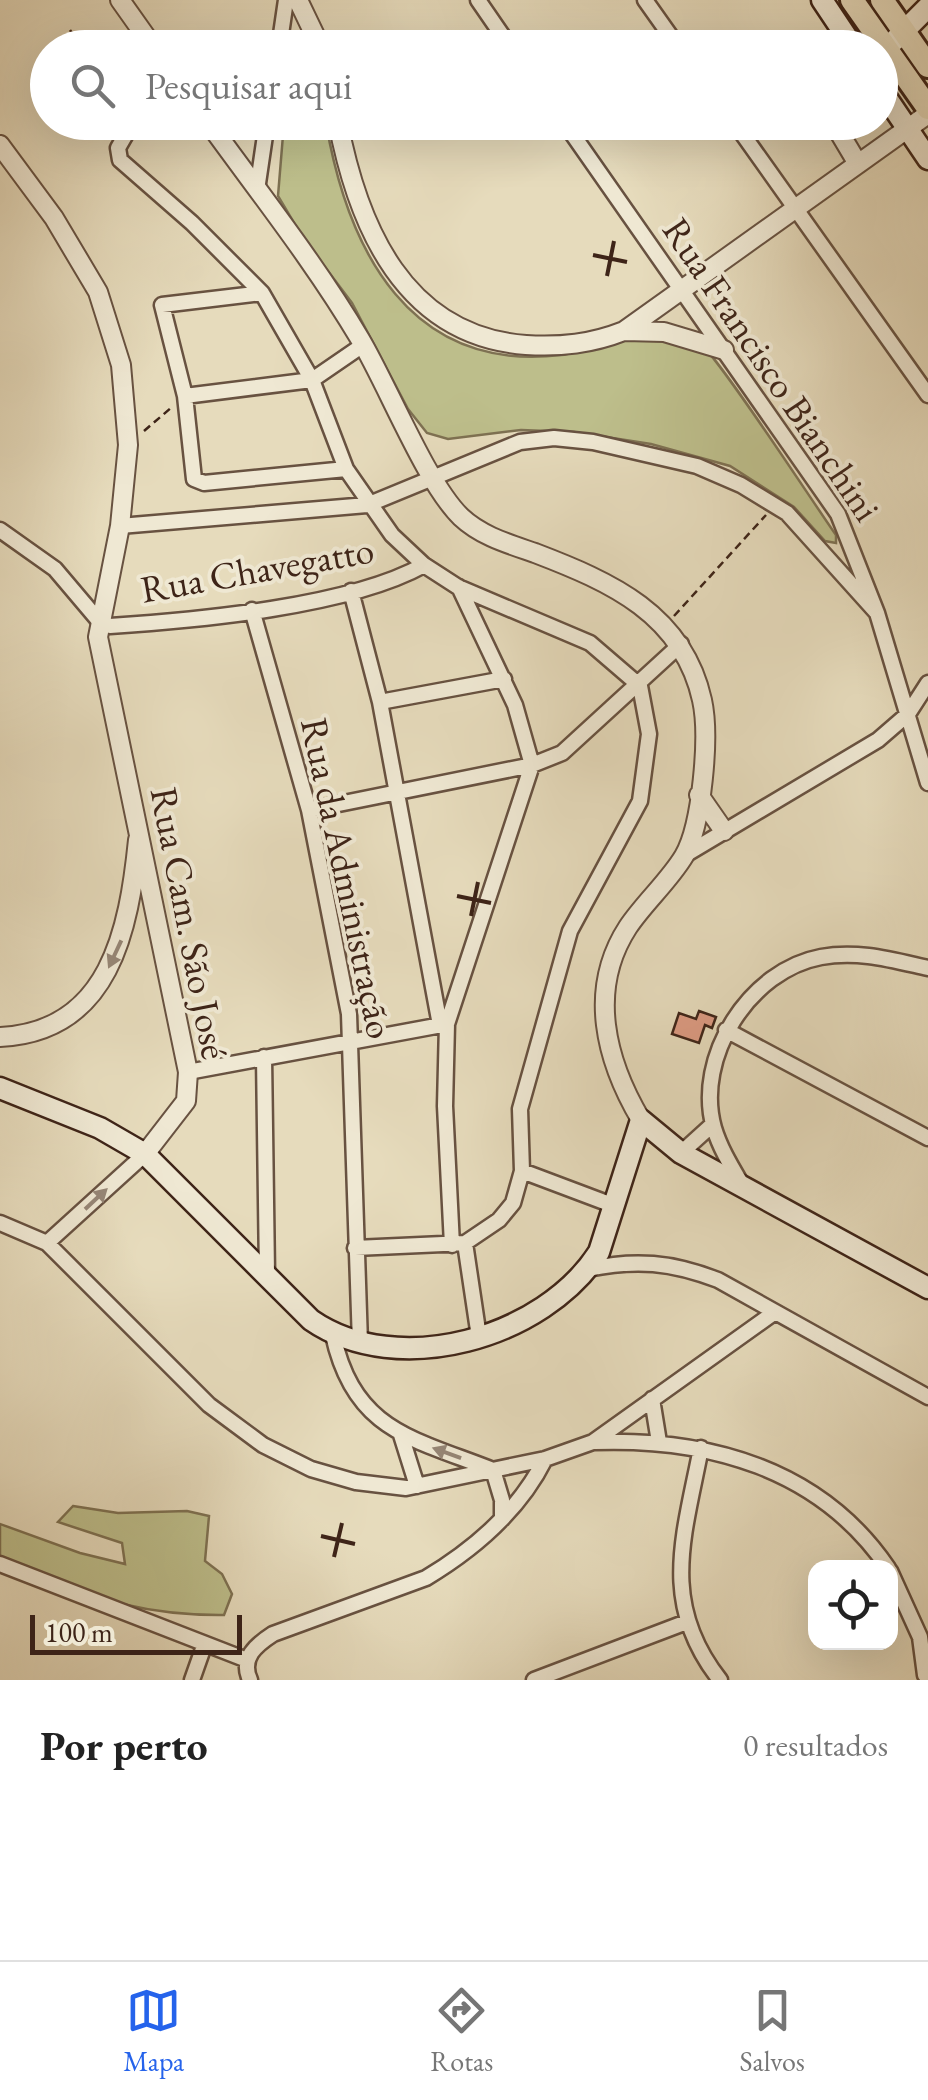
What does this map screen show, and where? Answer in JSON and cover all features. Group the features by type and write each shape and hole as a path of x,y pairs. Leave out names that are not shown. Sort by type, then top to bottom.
{"main road":[{"path":"822,0 842,30"},
{"path":"852,0 871,30"},
{"path":"882,0 928,66"},
{"path":"898,37 928,8"},
{"path":"898,70 928,111"},
{"path":"898,115 928,159"},
{"path":"0,1088 100,1128 144,1154 311,1320 333,1336 360,1342 408,1347 480,1337 536,1313 588,1269 615,1206 641,1120 682,1153 928,1288"}],"street":[{"path":"281,30 286,0"},
{"path":"298,0 313,30"},
{"path":"478,0 499,30"},
{"path":"645,0 666,30"},
{"path":"122,2 141,30"},
{"path":"898,135 928,111"},
{"path":"123,140 118,148 120,160 192,222 262,293 312,380 346,469 367,505 424,565 458,587 576,636 640,686 649,734 640,801 570,932 520,1109 522,1171 513,1204 499,1220 459,1244 356,1248"},
{"path":"221,140 331,291 448,504 488,536 610,584 666,625 681,644 693,669 706,732 699,796 685,855"},
{"path":"258,190 265,140"},
{"path":"342,140 347,168 374,240 411,296 436,316 471,334 507,344 558,347 600,341 624,331 892,140"},
{"name":"Rua Francisco Bianchini","path":"577,140 852,539 928,784"},
{"path":"747,140 928,396"},
{"path":"844,140 858,164"},
{"path":"0,145 54,218 98,292 121,365 128,445 120,526 98,620"},
{"path":"262,293 162,305 185,396 193,475 198,482 346,469"},
{"path":"624,331 664,332 724,350"},
{"path":"185,396 312,380 364,345"},
{"path":"120,526 367,505 505,446 554,438 697,466 775,506 821,547 877,614"},
{"path":"0,530 55,568 98,620"},
{"name":"Rua Chavegatto","path":"98,620 110,626 252,610 351,591 424,565"},
{"path":"444,1024 532,765 526,732 504,679 458,587"},
{"path":"351,591 380,702 444,1024 444,1106 459,1244 480,1337"},
{"name":"Rua da Administração","path":"252,610 309,810 352,1040 360,1342"},
{"name":"Rua Cam. São José","path":"48,1243 144,1154 186,1101 188,1072 140,825 98,637 98,620"},
{"path":"309,810 532,765 562,752 640,686 681,644"},
{"path":"380,702 504,679"},
{"path":"641,1120 622,1087 607,1044 606,985 625,932 685,855 878,740 908,714 928,683"},
{"path":"699,796 724,832"},
{"path":"0,1038 57,1024 78,1008 109,968 130,908 140,825"},
{"path":"130,908 157,908"},
{"path":"744,1188 713,1124 718,1056 726,1030 750,996 789,966 822,956 865,954 928,968"},
{"path":"188,1072 444,1024"},
{"path":"726,1030 928,1138"},
{"path":"264,1058 266,1272"},
{"path":"682,1153 713,1124"},
{"path":"522,1171 615,1206"},
{"path":"0,1223 48,1243 209,1404 263,1444 311,1469 356,1482 417,1486 546,1459 593,1442 775,1312"},
{"path":"588,1269 626,1261 686,1268 775,1312 928,1397"},
{"path":"333,1336 342,1373 354,1394 402,1435 493,1470"},
{"path":"652,1399 660,1442"},
{"path":"402,1435 417,1486"},
{"path":"593,1442 660,1442 736,1455 812,1492 845,1518 881,1560"},
{"path":"701,1448 680,1581 684,1624 720,1680"},
{"path":"250,1680 247,1660 256,1645 274,1634 426,1578 479,1542 527,1491 546,1459"},
{"path":"493,1470 502,1500 502,1519"},
{"path":"0,1564 247,1660"},
{"path":"898,1589 920,1637 921,1677"},
{"path":"534,1680 684,1624"},
{"path":"192,1680 204,1646"}],"path":[{"path":"128,445 185,396"},
{"path":"666,625 775,506"}],"green space":[{"path":"283,140 330,140 351,216 370,257 395,294 426,323 464,344 508,355 561,355 656,330 700,344 766,432 836,535 836,543 825,541 794,507 730,466 651,444 574,432 521,430 448,439 427,433 408,409 352,303 303,238 278,196"},
{"path":"73,1506 118,1513 187,1511 209,1516 205,1561 222,1574 232,1594 224,1615 135,1607 0,1564 0,1524 80,1553 125,1564 122,1543 58,1522"}],"building":[{"path":"699,1011 716,1017 712,1028 705,1025 699,1043 672,1034 679,1013 696,1019"}]}
